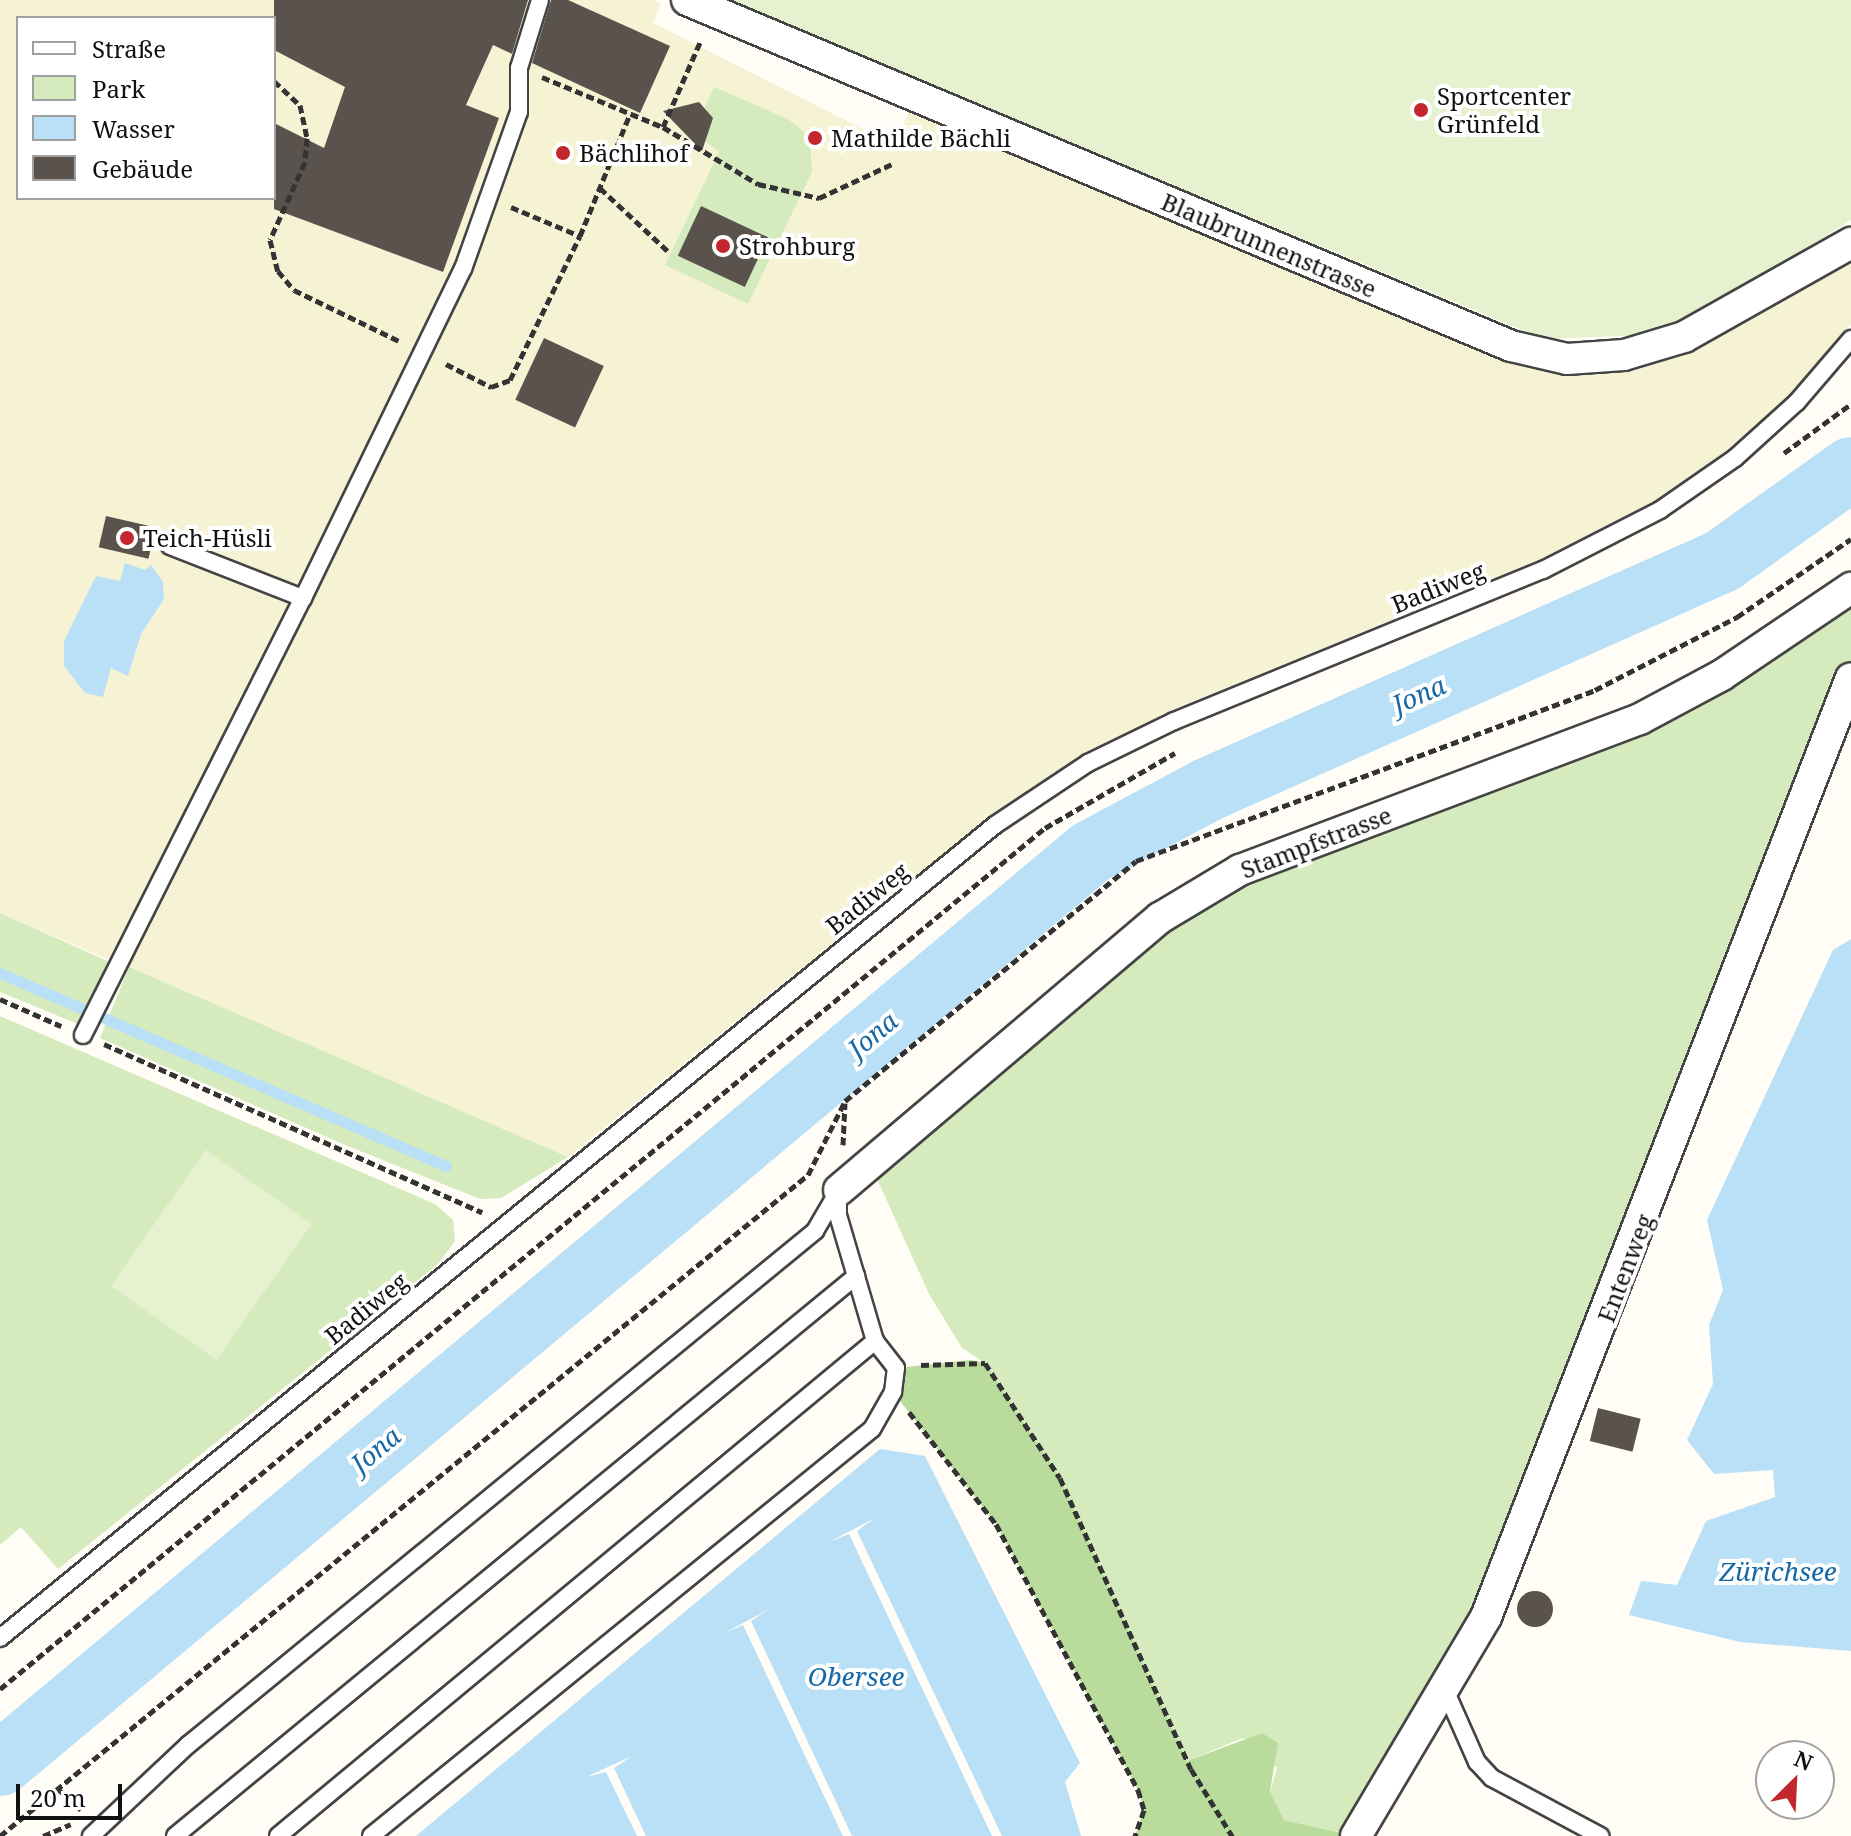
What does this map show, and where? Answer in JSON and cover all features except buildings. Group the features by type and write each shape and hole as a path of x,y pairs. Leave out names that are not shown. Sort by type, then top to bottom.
{"street":[{"name":"Blaubrunnenstrasse","path":"700,6 1511,346 1567,359 1624,355 1684,337 1851,243"},
{"name":"Stampfstrasse","path":"839,1190 1160,918 1240,870 1640,719 1722,675 1851,588"},
{"name":"Entenweg","path":"1356,1836 1446,1692 1486,1617 1573,1404 1851,678"}],"lane":[{"path":"86,1030 109,990 424,353 489,197 519,112 519,68 540,0"},
{"name":"Badiweg","path":"0,1638 995,825 1088,763 1174,721 1543,570 1660,510 1735,458 1797,402 1851,339"},
{"path":"170,546 303,598"},
{"path":"371,1836 872,1429 893,1392 896,1368 875,1341 838,1215 839,1190"},
{"path":"94,1830 815,1231 839,1190"},
{"path":"175,1836 856,1276"},
{"path":"278,1836 875,1341"},
{"path":"1446,1692 1477,1762 1492,1778 1600,1836"}],"path":[{"path":"663,127 700,6"},
{"path":"519,68 663,127 758,184 819,198 894,163"},
{"path":"276,83 300,105 307,138 305,162 270,240 278,271 305,296 491,387 510,380 580,236 630,114"},
{"path":"600,188 670,253"},
{"path":"489,197 580,236"},
{"path":"1775,459 1851,404"},
{"path":"0,1689 1045,828 1180,750"},
{"path":"0,999 86,1030 507,1224"},
{"path":"0,1836 808,1175 844,1103 843,1142"},
{"path":"896,1368 985,1363 1060,1478 1191,1769 1232,1836"},
{"path":"893,1392 996,1524 1138,1790 1144,1810 1135,1836"},
{"path":"58,1789 94,1830"},
{"path":"43,1836 61,1825"}],"shaded area":[{"path":"0,0 654,0 661,3 653,23 895,145 911,106 1566,369 1844,258 1851,261 1851,324 1790,394 1728,449 1654,501 1538,560 1169,711 1082,754 989,816 568,1157 0,913"}],"green space":[{"name":"Sportcenter Grünfeld","path":"728,0 1851,0 1851,220 1704,313 1647,335 1544,339"},
{"path":"714,87 788,119 810,137 812,172 748,304 665,265 719,152 694,132"},
{"path":"1851,604 1851,689 1486,1617 1356,1836 1284,1820 1270,1791 1277,1768 1243,1738 1187,1761 1060,1478 985,1363 962,1348 929,1294 873,1170 1177,923 1227,893 1317,852 1605,749 1683,712"},
{"path":"0,913 112,963 78,1024 0,992"},
{"path":"129,967 568,1157 501,1198 480,1199 350,1147 100,1038"},
{"path":"0,1016 435,1204 453,1220 455,1241 438,1264 58,1569 21,1527 0,1545"},
{"path":"206,1150 312,1224 216,1360 111,1286"},
{"path":"971,1360 985,1363 1060,1478 1187,1761 1262,1733 1278,1743 1270,1791 1284,1820 1355,1836 1135,1836 1144,1810 1138,1790 996,1524 893,1392 896,1368"}],"water":[{"path":"125,563 145,570 151,565 163,582 164,599 141,634 128,676 111,668 103,697 85,693 64,666 64,641 96,576 120,581"},
{"name":"Zürichsee","path":"1851,939 1851,1651 1740,1642 1629,1615 1641,1581 1677,1585 1706,1521 1775,1497 1773,1470 1714,1474 1687,1440 1713,1384 1709,1325 1723,1290 1707,1220 1833,950"},
{"name":"Obersee","path":"880,1449 925,1456 1080,1763 1065,1782 1081,1836 416,1836"}],"pier":[{"path":"875,1518 857,1531 1002,1836 992,1836 849,1534 829,1542"},
{"path":"769,1609 751,1621 852,1836 843,1836 743,1625 723,1634"},
{"path":"632,1756 614,1768 646,1836 637,1836 606,1772 586,1777"}],"waterway":[{"name":"Jona","path":"0,1764 1091,852 1207,790 1722,561 1851,469"},
{"path":"0,973 446,1166"}],"place":[{"name":"Sportcenter Grünfeld","path":"1421,110"},
{"name":"Mathilde Bächli","path":"815,138"},
{"name":"Bächlihof","path":"563,153"},
{"name":"Strohburg","path":"723,246"},
{"name":"Teich-Hüsli","path":"127,538"}]}
